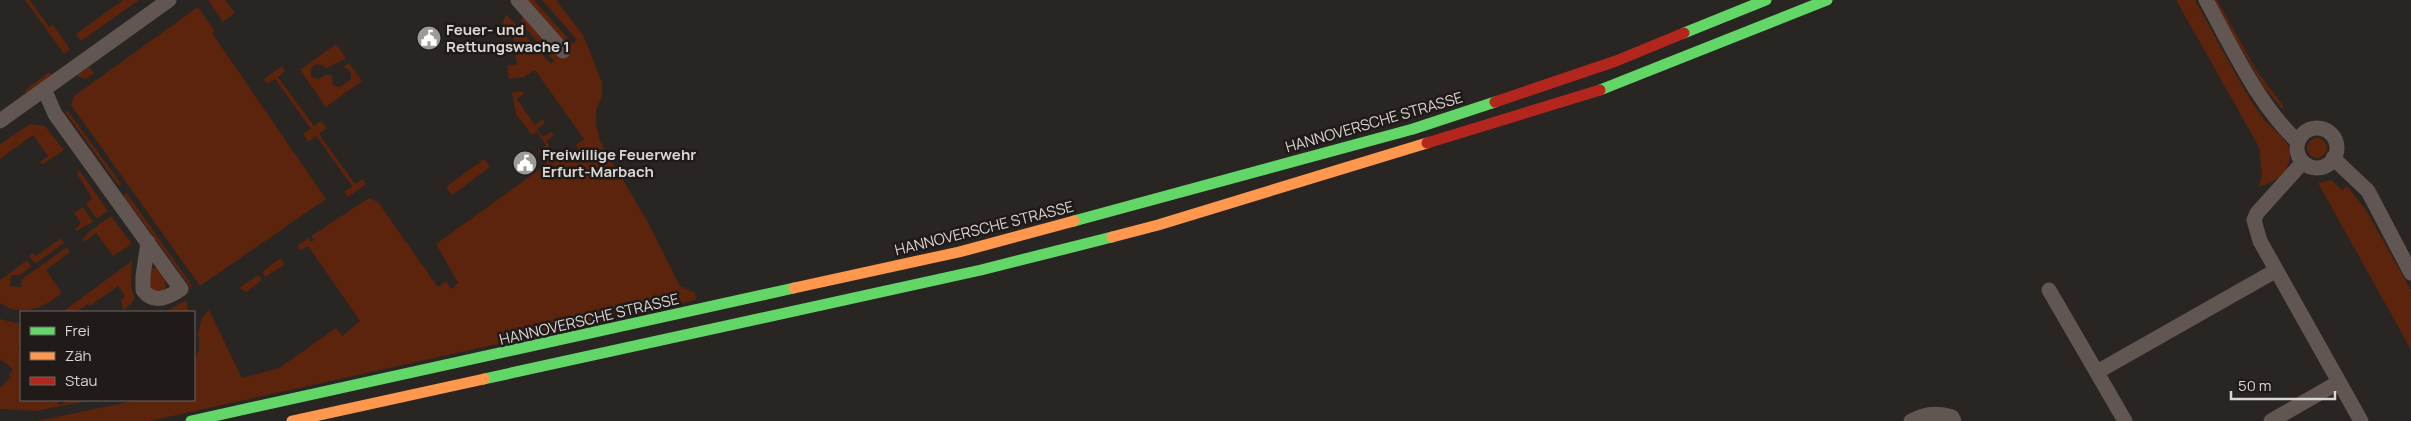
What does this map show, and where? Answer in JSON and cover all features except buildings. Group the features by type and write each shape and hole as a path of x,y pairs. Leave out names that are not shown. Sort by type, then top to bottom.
{"highway":[{"name":"HANNOVERSCHE STRASSE","path":"191,421 959,252 1413,129 1616,61 1766,0"},
{"path":"292,421 981,270 1158,225 1593,93 1827,0"}],"street":[{"path":"0,121 169,0"},
{"path":"518,0 562,51"},
{"path":"2206,0 2262,98 2285,130 2298,142"},
{"path":"44,89 55,114 148,242"},
{"path":"2317,128 2323,129 2333,136 2336,142 2334,158 2330,163 2319,168 2308,166 2303,162 2298,153 2298,142 2305,132 2317,128"},
{"path":"2334,158 2368,191 2411,273"},
{"path":"2303,162 2271,195 2254,220 2260,241 2275,271 2362,421"},
{"path":"2097,372 2275,271"},
{"path":"2050,290 2125,421"},
{"path":"2271,421 2339,382"},
{"path":"1911,421 1925,415 1938,413 1952,417 1954,421"}],"shaded area":[{"path":"25,0 30,0 49,27 53,25 70,49 64,54"},
{"path":"123,0 139,0 81,41 76,34"},
{"path":"208,0 225,0 235,13 223,22"},
{"path":"527,0 534,0 573,44 577,40 542,0 556,0 583,35 602,82 602,96 596,110 596,124 600,141 646,219 680,286 695,293 696,300 150,421 37,421 133,401 195,401 195,363 197,352 199,351 199,337 197,337 202,318 209,310 242,378 279,368 336,328 342,336 360,321 308,246 300,251 297,246 308,238 311,242 314,240 311,236 369,198 378,202 438,287 446,281 451,289 458,283 436,244 547,164 538,151 546,145 537,132 532,135 516,114 512,93 522,91 524,94 517,99 535,125 543,119 545,123 537,129 543,137 551,132 554,135 546,141 556,156 564,150 569,157 579,150 576,145 584,139 535,70 524,77 509,79 507,66 517,64 513,37 502,39 502,25 506,14 551,64 554,61 521,23"},
{"path":"2176,0 2195,0 2253,103 2262,117 2288,145 2290,151 2289,163 2283,173 2270,183 2259,187 2262,175 2259,147"},
{"path":"2213,0 2217,0 2257,71 2282,104 2285,112 2263,86"},
{"path":"198,7 215,31 212,33 326,199 200,286 71,105 74,96"},
{"path":"336,44 346,58 325,69 325,67 317,64 311,68 311,77 319,79 325,75 332,75 333,85 340,87 351,79 351,73 344,66 349,63 362,81 326,107 300,70"},
{"path":"282,66 285,71 278,77 314,126 321,121 327,128 319,134 355,184 363,179 366,184 348,197 344,192 352,186 316,136 308,142 303,134 311,129 275,79 267,84 264,79"},
{"path":"89,67 94,73 86,79 76,76"},
{"path":"48,73 53,74 26,94 25,90"},
{"path":"68,111 122,185 118,185 65,112"},
{"path":"30,124 45,126 64,150 42,165 40,162 48,156 33,135 0,159 0,144"},
{"path":"2317,138 2324,141 2327,148 2324,155 2317,158 2310,155 2307,148 2310,141"},
{"path":"484,159 490,167 452,195 446,187"},
{"path":"79,170 108,211 97,219 86,204 92,198 77,174"},
{"path":"2331,180 2342,190 2347,186 2366,210 2411,290 2411,350 2318,183"},
{"path":"126,192 191,284 191,288 124,196"},
{"path":"83,207 93,222 77,231 75,229 81,223 74,213"},
{"path":"111,216 132,244 113,256 96,233 84,242 82,239"},
{"path":"61,238 64,243 35,264 29,256 33,253 36,256"},
{"path":"67,247 70,252 46,270 62,293 48,303 33,309 16,310 0,303 0,280 27,260 31,267 20,275 11,275 10,286 21,287 22,279"},
{"path":"280,258 285,264 266,277 262,272"},
{"path":"132,261 131,286 135,299 123,311 121,299 125,296 118,286 90,306 88,304 78,311 63,311"},
{"path":"151,269 158,269 166,284 162,293 148,290"},
{"path":"258,275 262,280 246,292 239,288"},
{"path":"186,300 189,311 165,311"},
{"path":"0,319 20,324 20,345 18,347 20,350 20,401 57,401 60,405 66,401 88,401 36,411 0,409 0,388 11,377 9,376 13,369 0,359"}],"traffic: fast":[{"path":"1684,33 1766,0"},
{"path":"1600,90 1827,0"},
{"path":"1074,221 1413,129 1495,102"},
{"path":"484,379 981,270 1112,237"},
{"path":"191,421 794,288"}],"traffic: slow":[{"path":"1112,237 1158,225 1427,143"},
{"path":"794,288 959,252 1074,221"},
{"path":"292,421 484,379"}],"traffic: jam":[{"path":"1495,102 1616,61 1684,33"},
{"path":"1427,143 1600,90"}],"place":[{"name":"Feuer- und Rettungswache 1","path":"429,38"},
{"name":"Freiwillige Feuerwehr Erfurt-Marbach","path":"525,163"}]}
